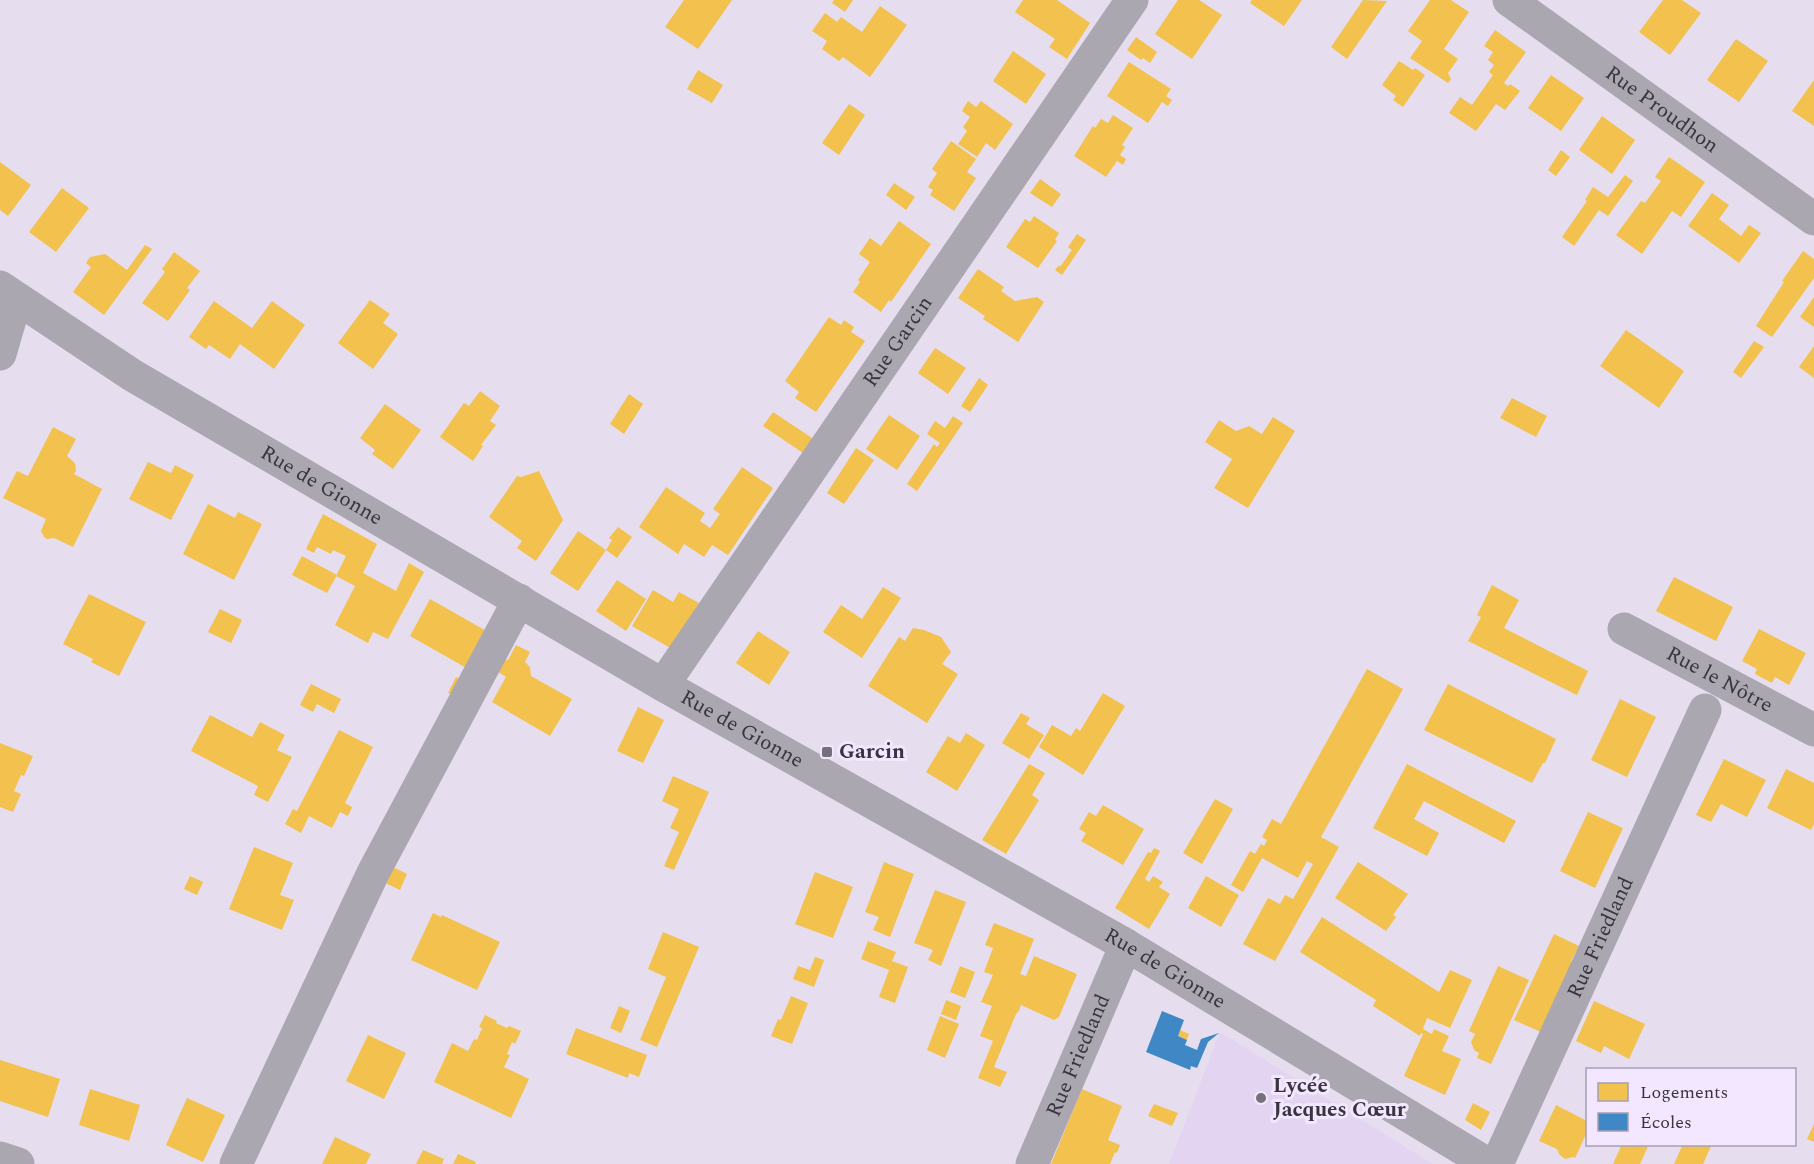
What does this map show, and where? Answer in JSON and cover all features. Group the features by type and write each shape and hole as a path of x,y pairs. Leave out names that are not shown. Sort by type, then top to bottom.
{"street":[{"name":"Rue Garcin","path":"663,685 1132,0"},
{"name":"Rue Proudhon","path":"1509,0 1814,219"},
{"name":"Rue de Gionne","path":"8,293 132,375 663,685 1126,945 1488,1164"},
{"path":"0,354 8,293"},
{"path":"236,1164 373,873 519,600"},
{"name":"Rue le Nôtre","path":"1624,629 1814,730"},
{"name":"Rue Friedland","path":"1497,1164 1706,710"},
{"name":"Rue Friedland","path":"1032,1164 1126,945"},
{"path":"0,1158 18,1164"}],"shaded area":[{"name":"Lycée Jacques Cœur","path":"1220,1032 1433,1164 1169,1164"}],"building: Logements":[{"path":"684,0 732,0 698,49 665,27"},
{"path":"834,0 853,0 845,12 832,3"},
{"path":"1023,0 1057,0 1090,23 1067,59 1049,47 1055,39 1015,12"},
{"path":"1178,0 1199,0 1222,15 1192,59 1155,34"},
{"path":"1252,0 1302,0 1284,26 1250,3"},
{"path":"1363,0 1387,1 1347,59 1331,47"},
{"path":"1430,0 1451,0 1469,12 1444,49 1458,59 1448,73 1451,79 1448,83 1410,58 1422,41 1408,31"},
{"path":"1663,0 1682,0 1701,13 1670,55 1639,32"},
{"path":"880,6 907,25 870,77 843,57 839,61 822,49 827,41 812,31 825,13 837,22 841,17 862,32"},
{"path":"1495,30 1526,52 1504,83 1520,91 1505,110 1496,104 1476,131 1449,113 1460,97 1472,105 1493,75 1489,72 1494,65 1488,60 1493,52 1484,46"},
{"path":"1136,37 1157,52 1150,63 1143,58 1141,60 1127,50"},
{"path":"1736,39 1768,61 1739,102 1707,80"},
{"path":"1013,51 1046,74 1026,104 993,81"},
{"path":"1399,61 1425,75 1403,107 1393,100 1396,96 1382,85"},
{"path":"1129,62 1171,89 1166,96 1172,100 1168,106 1162,102 1148,123 1107,96"},
{"path":"698,70 723,85 712,103 687,89"},
{"path":"1551,75 1584,98 1561,131 1528,108"},
{"path":"1814,80 1814,126 1792,111"},
{"path":"968,101 976,107 981,101 1013,124 995,150 986,143 977,157 958,144 967,131 963,127 970,117 962,111"},
{"path":"849,104 865,115 839,155 822,143"},
{"path":"1113,115 1133,128 1122,145 1125,147 1120,155 1126,159 1123,165 1117,161 1106,177 1074,156 1093,126 1095,128 1101,119 1108,123"},
{"path":"1602,116 1635,140 1612,174 1579,150"},
{"path":"951,141 976,159 967,172 976,178 954,211 930,195 933,190 928,187 937,173 932,169"},
{"path":"1561,150 1570,157 1556,176 1548,170"},
{"path":"1669,157 1705,182 1681,217 1672,211 1642,254 1616,235 1641,201 1645,203 1661,181 1655,177"},
{"path":"0,162 31,185 8,216 0,210"},
{"path":"1625,175 1633,181 1608,216 1599,210 1574,246 1562,237 1587,201 1585,200 1593,187 1608,197"},
{"path":"1040,179 1061,194 1052,207 1030,193"},
{"path":"894,183 915,197 906,210 886,195"},
{"path":"62,188 89,208 56,252 29,232"},
{"path":"1712,193 1729,205 1719,219 1741,236 1749,225 1761,233 1739,263 1688,226"},
{"path":"1034,216 1059,233 1055,240 1057,241 1038,268 1006,247 1025,219 1030,222"},
{"path":"899,221 931,244 891,302 889,300 881,312 853,292 870,262 859,254 870,238 881,246"},
{"path":"1077,234 1086,240 1062,275 1055,270 1059,265 1060,267 1072,250 1068,247"},
{"path":"145,245 152,249 104,315 73,292 91,267 86,263 90,257 105,254 127,270"},
{"path":"1803,251 1814,259 1814,278 1772,337 1756,326 1784,282 1782,281"},
{"path":"174,252 200,271 187,288 190,290 168,321 142,303 165,272 162,269"},
{"path":"978,269 1004,287 1001,291 1015,301 1037,297 1044,302 1018,342 983,319 985,316 958,298"},
{"path":"1814,297 1814,327 1800,317"},
{"path":"370,300 390,314 383,323 398,334 373,369 338,343"},
{"path":"214,301 252,328 272,301 305,325 274,369 240,344 230,359 209,345 206,349 189,337"},
{"path":"829,317 841,325 844,320 854,327 851,332 865,341 816,412 795,398 799,392 785,381"},
{"path":"1626,330 1684,371 1659,408 1600,366"},
{"path":"1754,341 1764,347 1741,378 1733,372"},
{"path":"1814,346 1814,378 1799,367"},
{"path":"935,348 966,368 948,394 918,373"},
{"path":"979,378 988,385 970,412 961,406"},
{"path":"480,391 500,406 490,421 496,425 481,445 483,446 473,461 440,437 464,403 469,406"},
{"path":"629,394 643,404 624,434 610,424"},
{"path":"1512,398 1547,416 1536,437 1500,418"},
{"path":"385,404 421,430 393,469 372,454 375,450 360,438"},
{"path":"773,412 815,440 806,455 763,426"},
{"path":"889,415 920,436 897,470 866,449"},
{"path":"953,416 963,423 917,491 907,484 934,444 937,447 940,443 927,434 935,421 945,428"},
{"path":"1273,417 1295,431 1248,508 1214,488 1232,459 1205,442 1219,420 1236,431 1249,426 1262,434"},
{"path":"53,427 76,439 67,456 75,463 74,474 102,489 73,547 54,538 44,537 41,531 46,519 3,498 17,471 28,476"},
{"path":"856,448 874,460 844,504 827,493"},
{"path":"148,462 171,473 175,465 194,475 171,520 129,499"},
{"path":"742,467 773,488 728,555 712,545 704,557 684,544 678,554 639,527 666,487 705,513 700,521 710,528 720,514 713,509"},
{"path":"539,471 563,520 536,561 517,548 522,541 489,517 517,476 521,477"},
{"path":"208,504 235,518 238,512 262,524 234,580 183,554"},
{"path":"323,514 377,544 363,573 396,591 409,563 424,572 388,639 373,632 368,643 335,625 355,586 336,576 346,556 333,550 331,554 317,547 314,553 306,549"},
{"path":"618,527 632,537 617,558 606,550 612,540 609,538"},
{"path":"578,531 606,550 578,591 550,573"},
{"path":"302,556 337,575 327,593 292,575"},
{"path":"1674,577 1733,607 1716,641 1656,611"},
{"path":"617,580 646,599 626,631 596,611"},
{"path":"1492,585 1519,600 1504,628 1588,671 1577,695 1468,641 1481,617 1477,615"},
{"path":"883,587 901,598 862,658 823,632 841,605 862,619"},
{"path":"653,590 673,602 679,592 699,603 672,649 632,626"},
{"path":"89,594 146,622 119,676 91,662 93,659 63,644"},
{"path":"430,599 490,633 470,670 410,636"},
{"path":"220,609 242,620 231,643 208,632"},
{"path":"913,628 941,637 951,652 942,664 958,674 927,723 868,686 899,637 905,641"},
{"path":"1759,629 1806,653 1789,685 1775,677 1772,683 1755,674 1757,669 1742,661"},
{"path":"758,631 790,652 769,685 736,663"},
{"path":"516,645 530,652 525,662 530,667 531,676 572,699 550,736 492,702 506,677 497,671 504,659 508,660"},
{"path":"1367,669 1403,689 1321,837 1339,847 1275,961 1243,944 1268,898 1280,904 1285,895 1293,899 1313,864 1307,861 1298,878 1262,858 1243,892 1231,885 1250,851 1255,854 1261,844 1264,846 1267,840 1262,837 1272,819 1281,824"},
{"path":"456,677 463,681 455,697 448,693"},
{"path":"311,684 341,699 334,713 317,704 313,712 300,705"},
{"path":"1448,684 1556,739 1545,763 1532,783 1424,730"},
{"path":"1103,693 1125,706 1083,775 1039,747 1052,725 1071,736 1076,728 1080,731"},
{"path":"1620,699 1656,717 1627,777 1591,760"},
{"path":"638,707 664,720 643,763 617,751"},
{"path":"1021,713 1030,718 1026,724 1044,735 1029,759 1002,743"},
{"path":"210,715 252,737 260,722 285,735 277,750 292,757 268,802 254,795 258,786 191,751"},
{"path":"339,730 373,747 345,803 352,807 348,816 340,812 332,828 309,816 301,833 285,824 293,809 297,811"},
{"path":"966,733 985,745 957,791 926,772 948,736 960,743"},
{"path":"0,743 33,756 14,791 21,794 13,812 0,807"},
{"path":"1724,759 1766,780 1747,817 1721,804 1711,822 1696,815"},
{"path":"1029,764 1045,773 1032,795 1039,800 1006,854 982,840"},
{"path":"1407,764 1516,821 1504,843 1424,801 1414,819 1439,833 1427,856 1373,828"},
{"path":"1786,769 1814,783 1814,824 1811,830 1767,808"},
{"path":"673,776 709,792 674,870 664,866 679,832 670,828 679,809 662,801"},
{"path":"1215,799 1233,809 1202,864 1183,853"},
{"path":"1103,805 1144,829 1123,865 1081,841 1086,833 1079,829 1089,812 1096,816"},
{"path":"1588,812 1623,828 1595,888 1560,871"},
{"path":"254,847 293,863 280,895 294,900 282,930 229,909"},
{"path":"1154,848 1160,851 1145,879 1149,882 1153,876 1163,882 1159,887 1170,894 1149,929 1115,908 1148,852 1151,853"},
{"path":"884,862 914,874 890,937 873,930 879,917 865,912"},
{"path":"1358,862 1408,894 1393,915 1396,917 1386,931 1335,898"},
{"path":"389,865 407,874 400,890 381,881"},
{"path":"815,872 853,887 833,938 795,924"},
{"path":"190,876 203,882 197,895 184,889"},
{"path":"1206,876 1239,895 1221,927 1188,908"},
{"path":"935,890 966,902 941,966 928,960 933,950 914,943"},
{"path":"433,913 500,942 477,990 411,960"},
{"path":"1322,917 1439,992 1450,970 1472,980 1450,1028 1427,1018 1423,1029 1432,1034 1434,1029 1449,1036 1442,1051 1461,1059 1445,1095 1404,1076 1423,1034 1421,1033 1420,1036 1373,1006 1376,1000 1300,952"},
{"path":"994,923 1034,939 1020,974 1026,976 1034,956 1077,974 1059,1017 1054,1020 1021,1005 994,1067 1007,1072 1000,1087 978,1078 993,1041 980,1036 992,1006 981,1002 993,975 984,972 993,948 985,945"},
{"path":"663,932 699,947 657,1047 640,1040 666,977 648,969"},
{"path":"1554,934 1579,946 1571,961 1576,964 1543,1033 1514,1020"},
{"path":"868,941 896,952 892,961 908,967 895,1003 879,997 889,970 861,959"},
{"path":"815,957 824,960 814,987 793,979 798,966 810,970"},
{"path":"960,966 975,972 965,998 950,992"},
{"path":"1498,966 1529,980 1491,1064 1477,1058 1479,1053 1474,1050 1471,1042 1475,1034 1469,1031"},
{"path":"791,996 808,1003 792,1044 771,1036"},
{"path":"946,1000 961,1006 956,1020 941,1014"},
{"path":"1594,1001 1645,1024 1629,1059 1604,1046 1601,1053 1576,1041"},
{"path":"619,1006 630,1011 621,1033 610,1028"},
{"path":"485,1015 507,1028 509,1026 521,1031 515,1044 512,1042 507,1054 510,1055 504,1067 529,1079 511,1118 434,1082 452,1043 468,1051 474,1039 477,1040 482,1028 479,1027"},
{"path":"940,1016 959,1024 945,1058 927,1050"},
{"path":"576,1028 647,1055 639,1077 629,1073 628,1078 566,1054"},
{"path":"1180,1030 1189,1034 1187,1040 1178,1036"},
{"path":"368,1035 406,1053 384,1099 346,1081"},
{"path":"0,1060 60,1079 48,1117 0,1101"},
{"path":"90,1089 140,1105 129,1141 79,1125"},
{"path":"1082,1089 1122,1106 1108,1140 1120,1145 1117,1153 1115,1152 1110,1164 1051,1164"},
{"path":"187,1098 225,1115 203,1162 166,1145"},
{"path":"1473,1103 1490,1112 1481,1130 1465,1120"},
{"path":"1154,1104 1178,1113 1172,1126 1148,1116"},
{"path":"1556,1105 1586,1120 1586,1134 1575,1158 1565,1159 1557,1149 1539,1141"},
{"path":"1814,1124 1814,1142 1807,1139"},
{"path":"335,1137 371,1154 366,1164 322,1164"},
{"path":"1621,1146 1648,1146 1640,1164 1613,1164"},
{"path":"1682,1146 1711,1146 1703,1164 1674,1164"},
{"path":"423,1150 444,1159 442,1164 416,1164"},
{"path":"458,1154 476,1162 475,1164 453,1164"}],"building: Écoles":[{"path":"1162,1011 1184,1020 1178,1036 1187,1040 1185,1045 1197,1050 1201,1039 1219,1033 1208,1042 1197,1068 1191,1066 1190,1070 1146,1052"}],"place":[{"name":"Garcin","path":"827,752"},
{"name":"Lycée Jacques Cœur","path":"1261,1098"}]}
